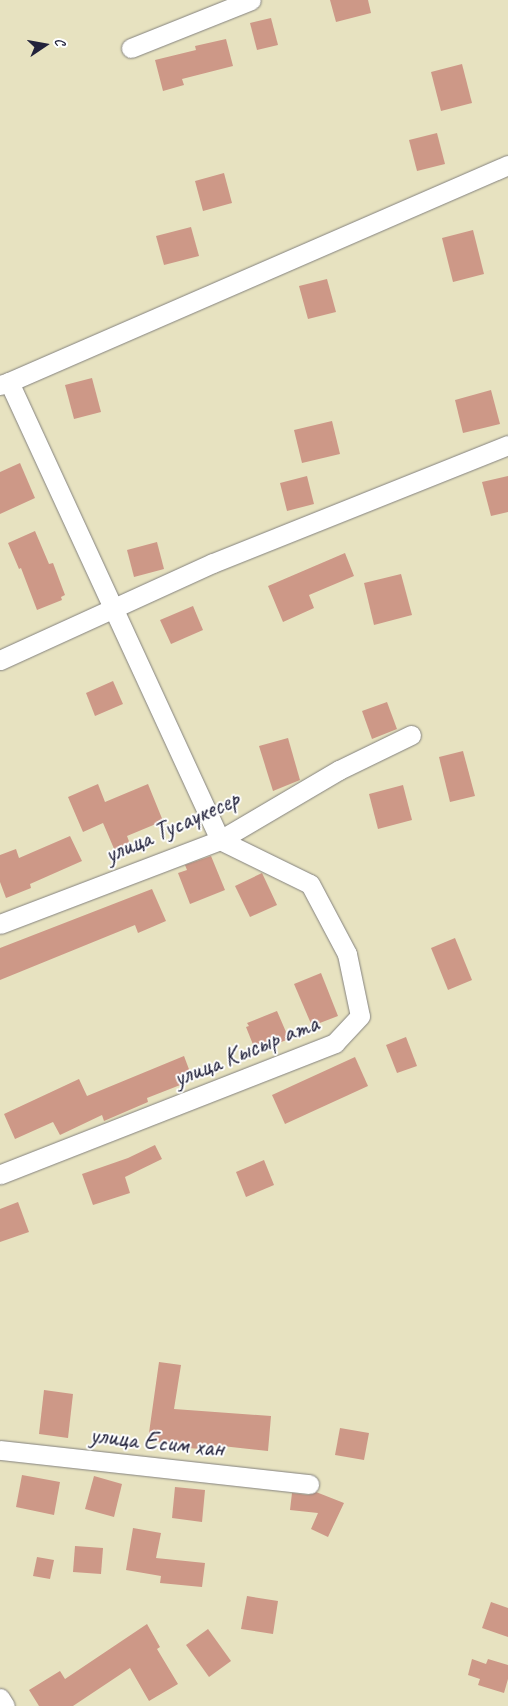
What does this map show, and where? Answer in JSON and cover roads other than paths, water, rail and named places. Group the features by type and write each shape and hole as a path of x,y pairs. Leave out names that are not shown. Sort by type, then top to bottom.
{"street":[{"path":"131,48 250,0"},
{"path":"220,840 4,383 508,165"},
{"path":"0,660 213,563 508,445"},
{"name":"улица Тусаукесер","path":"0,924 220,840 339,770 411,735"},
{"name":"улица Кысыр ата","path":"0,1174 335,1043 360,1016 347,954 310,884 220,840"},
{"name":"улица Есим хан","path":"0,1450 309,1484"},
{"path":"0,1698 5,1706"}]}
